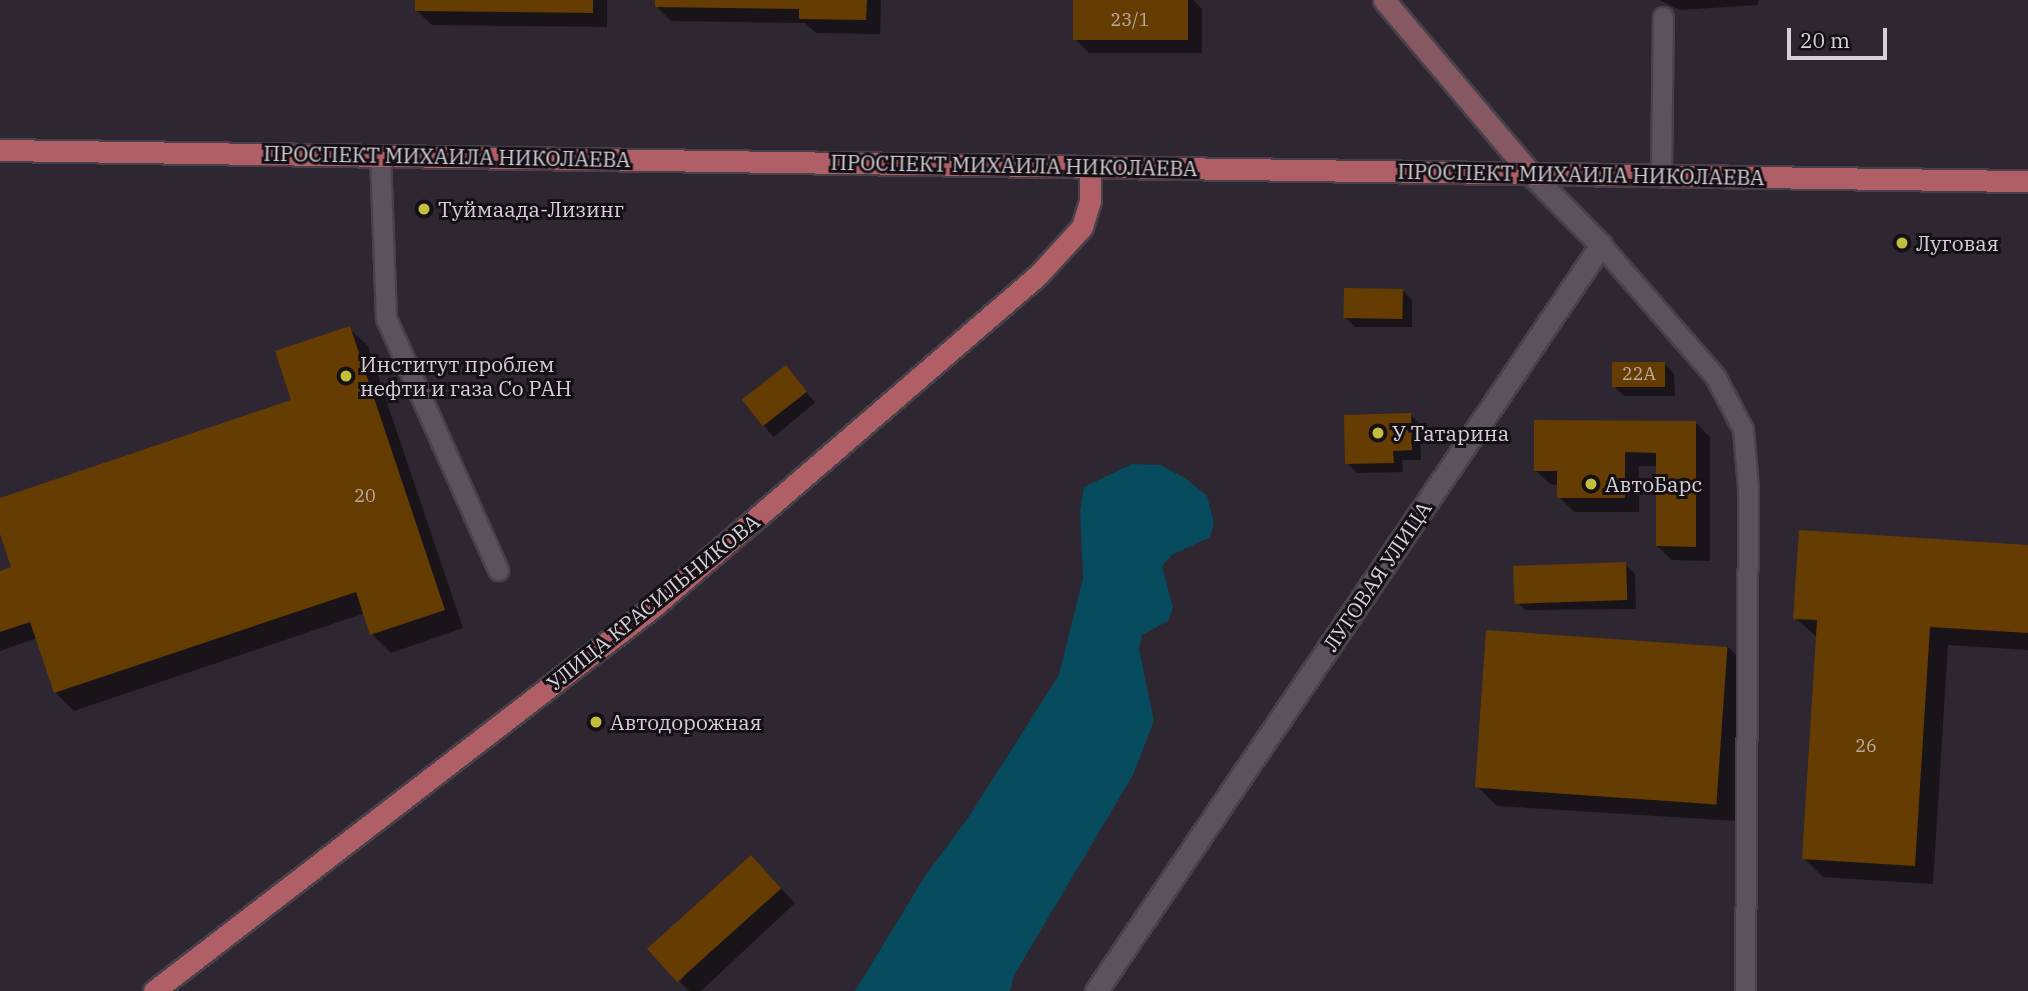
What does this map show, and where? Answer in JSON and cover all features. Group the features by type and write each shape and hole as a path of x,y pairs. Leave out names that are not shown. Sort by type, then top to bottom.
{"main road":[{"path":"1384,0 1530,173"},
{"name":"ПРОСПЕКТ МИХАИЛА НИКОЛАЕВА","path":"0,149 2028,181"},
{"name":"УЛИЦА КРАСИЛЬНИКОВА","path":"154,991 653,607 1038,275 1082,227 1090,201 1090,167"}],"street":[{"path":"1530,173 1601,245"},
{"name":"ЛУГОВАЯ УЛИЦА","path":"1096,991 1601,245"}],"lane":[{"path":"1661,175 1663,17"},
{"path":"380,155 386,318 498,570"},
{"path":"1601,245 1715,376 1743,429 1748,489 1745,991"}],"water":[{"path":"1132,464 1160,465 1185,478 1207,496 1214,523 1210,537 1172,555 1162,566 1173,608 1168,621 1142,635 1139,649 1154,721 1133,775 1014,975 1010,991 855,991 925,876 968,818 1059,675 1083,578 1080,511 1084,487"}],"building":[{"path":"415,0 593,0 593,13 415,11"},
{"path":"655,0 867,0 866,20 799,19 799,9 655,7"},
{"path":"1073,0 1188,0 1188,40 1073,40"},
{"path":"1344,288 1403,289 1402,319 1343,318"},
{"path":"350,326 445,610 370,635 356,592 54,693 30,622 0,632 0,571 11,567 0,534 0,498 291,400 275,351"},
{"path":"1612,362 1665,362 1665,387 1612,387"},
{"path":"786,365 807,392 763,426 742,399"},
{"name":"У Татарина","path":"1411,413 1412,450 1393,451 1394,463 1345,464 1344,415"},
{"name":"АвтоБарс","path":"1534,420 1696,421 1696,547 1656,546 1656,453 1625,452 1625,498 1557,498 1557,471 1534,471"},
{"path":"1799,530 2028,545 2028,633 1930,627 1915,866 1802,859 1817,620 1793,619"},
{"path":"1626,562 1627,600 1514,604 1513,566"},
{"path":"1486,630 1727,647 1716,804 1475,788"},
{"path":"751,855 781,888 677,982 647,949"}],"place":[{"name":"Туймаада-Лизинг","path":"424,209"},
{"name":"Луговая","path":"1902,243"},
{"name":"Институт проблем нефти и газа Со РАН","path":"346,376"},
{"name":"У Татарина","path":"1378,433"},
{"name":"АвтоБарс","path":"1591,484"},
{"name":"Автодорожная","path":"596,722"}]}
